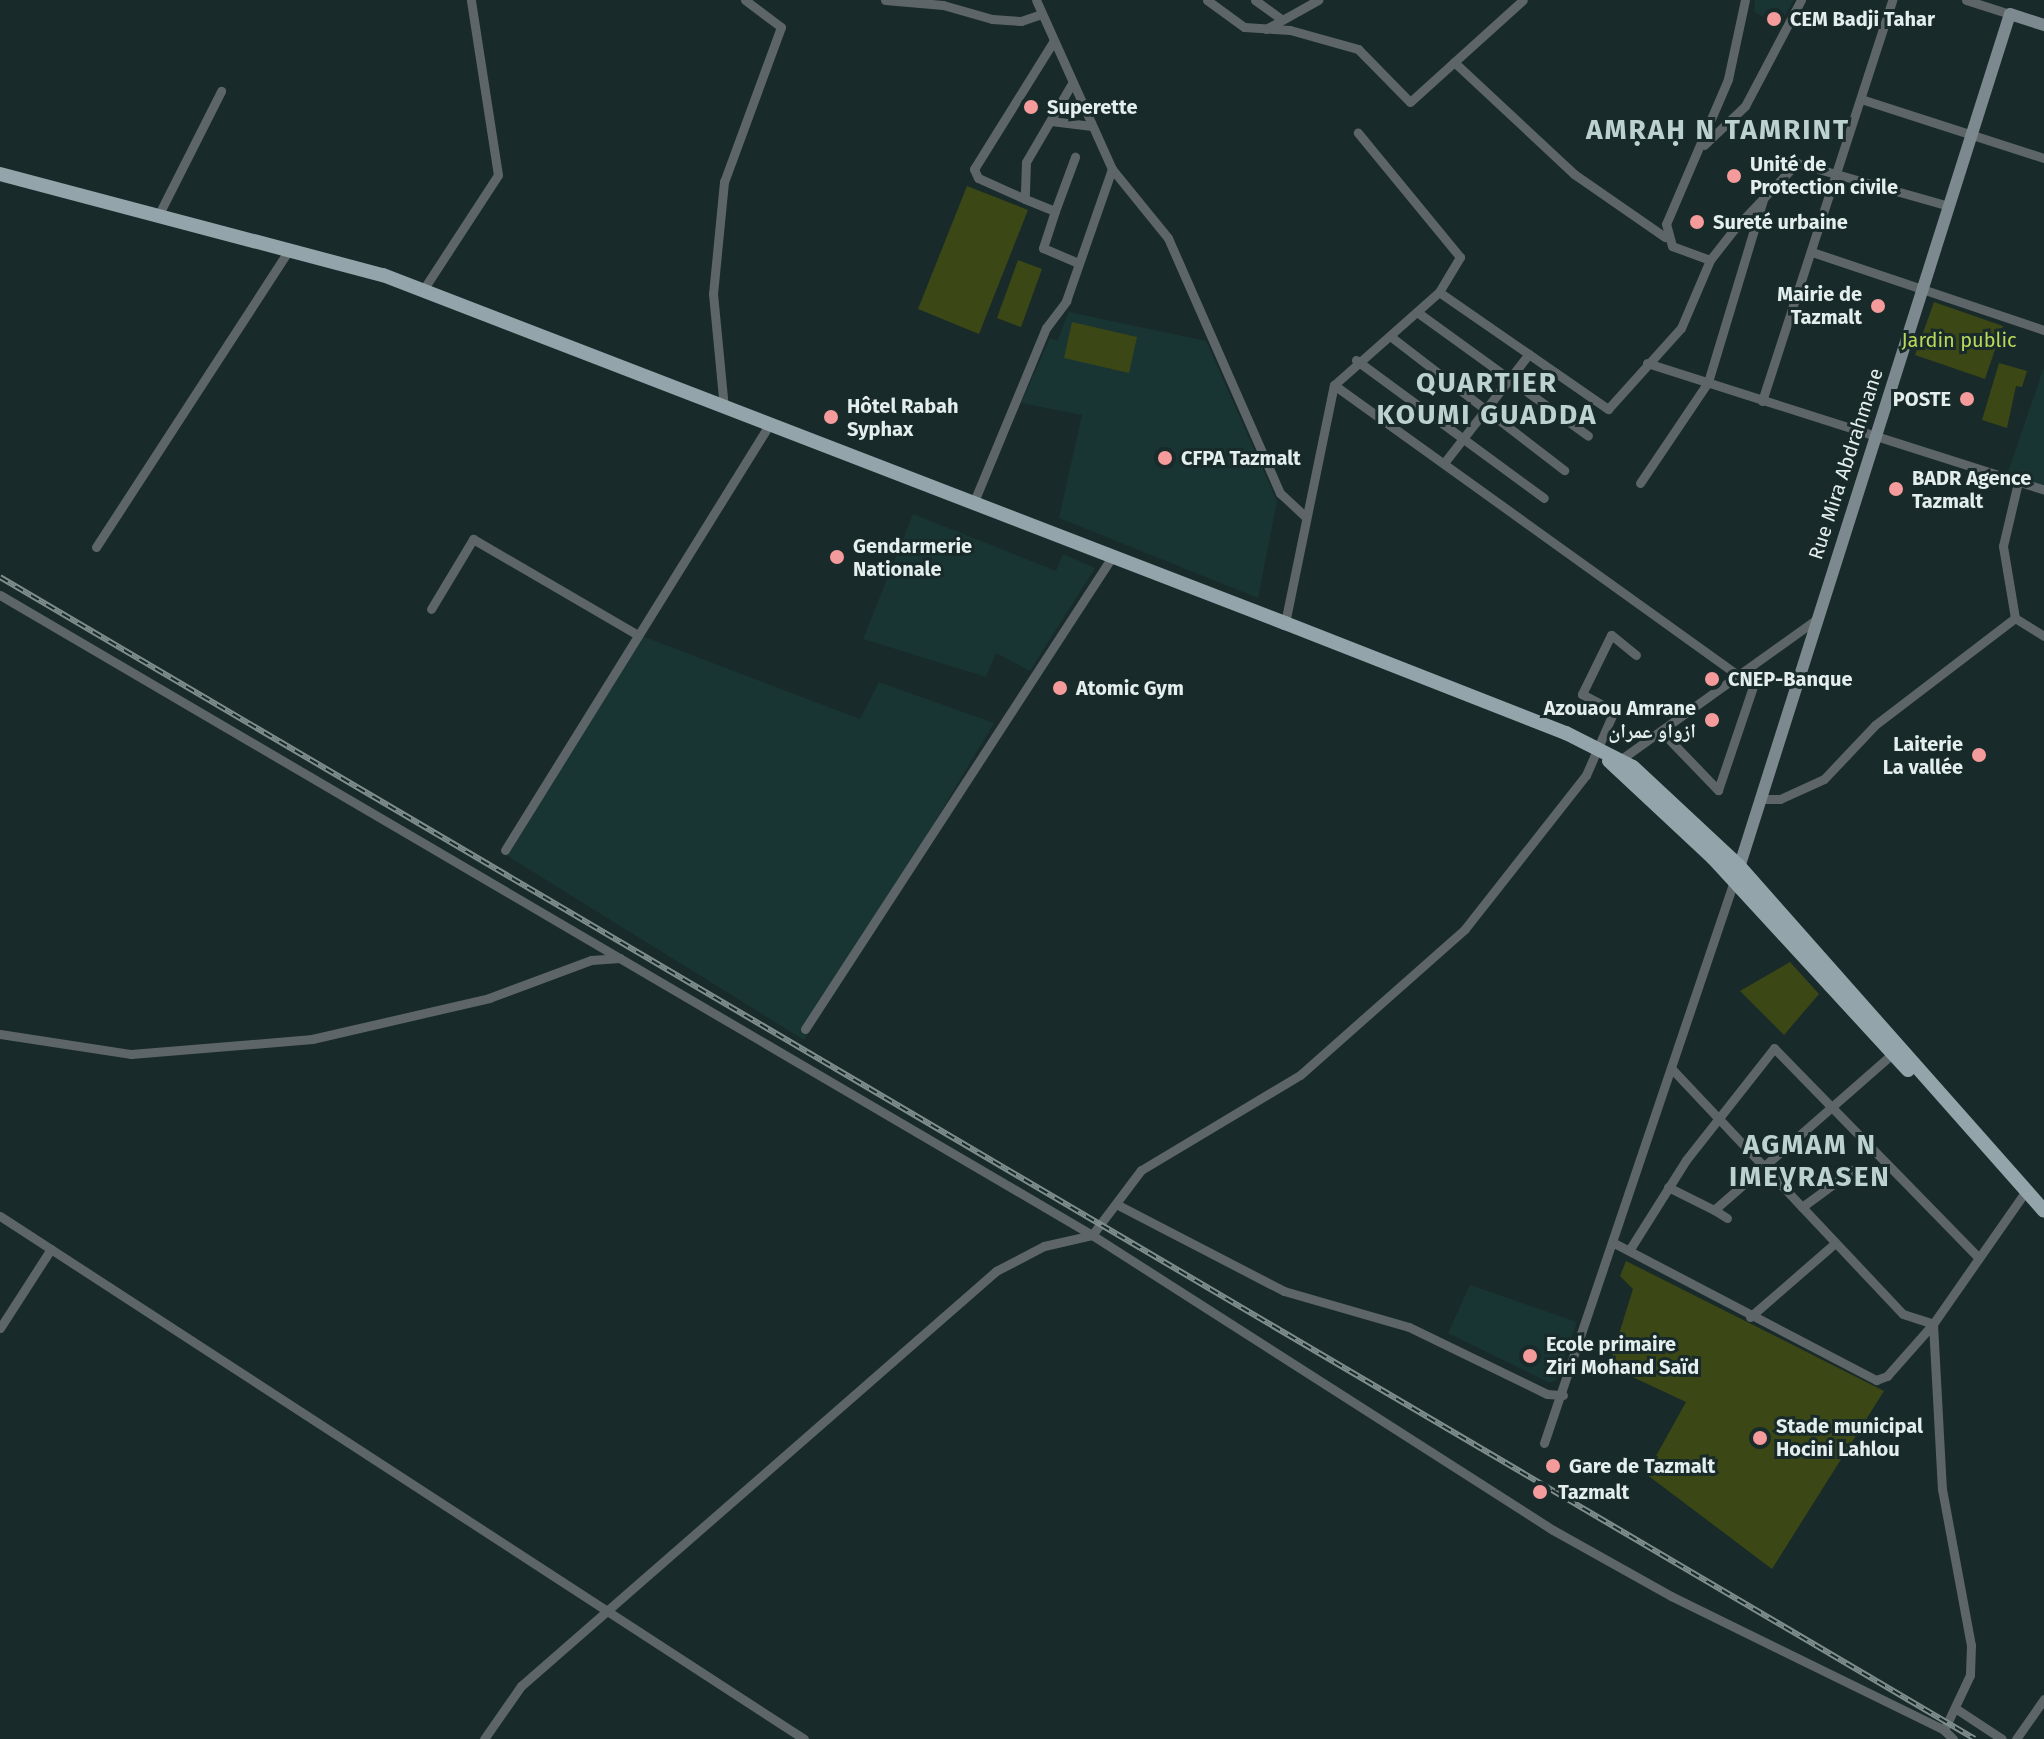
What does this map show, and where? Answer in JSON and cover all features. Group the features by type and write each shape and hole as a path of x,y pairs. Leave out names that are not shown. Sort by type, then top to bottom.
{"main road":[{"path":"2010,14 2044,25"},
{"name":"Rue Mira Abdrahmane","path":"1737,874 2010,14"},
{"path":"0,174 290,248 423,290 1285,623 1620,760 1737,874 2044,1211"},
{"path":"1596,750 1737,874 1891,1055 1943,1101"}],"street":[{"path":"423,290 498,175 471,0"},
{"path":"724,408 713,294 724,182 781,27 745,0"},
{"path":"885,0 943,5 992,19 1041,14"},
{"path":"1036,0 1071,85 1112,169 1168,238 1280,493 1305,516"},
{"path":"1207,0 1244,27 1358,49 1410,102 1523,0"},
{"path":"1255,0 1281,19"},
{"path":"1266,29 1318,0"},
{"path":"1665,237 1714,117 1745,0"},
{"path":"1702,147 1733,122 1801,0"},
{"path":"1762,401 1892,0"},
{"path":"1966,0 2010,14"},
{"path":"1053,42 974,169 978,178 1055,211"},
{"path":"1454,62 1574,174 1665,237 1672,246 1710,260"},
{"path":"1025,199 1026,162 1071,85"},
{"path":"159,214 221,91"},
{"path":"1861,99 2044,158"},
{"path":"1714,117 1733,122"},
{"path":"1051,121 1090,126"},
{"path":"1285,623 1334,385 1356,360 1390,336 1439,292 1460,257 1358,133"},
{"path":"1075,157 1043,248 1079,263"},
{"path":"1439,292 1608,409 1681,328 1710,260 1765,193 1797,163 1949,206"},
{"path":"973,504 1079,263 1112,169"},
{"path":"1640,483 1708,382 1765,193"},
{"path":"96,547 290,248"},
{"path":"1812,252 2043,327"},
{"path":"1417,312 1588,436"},
{"path":"1390,336 1564,470"},
{"path":"1444,463 1529,354"},
{"path":"1356,360 1464,436 1544,498"},
{"path":"1647,363 2044,490"},
{"path":"1334,385 1739,676"},
{"path":"505,850 769,425"},
{"path":"2018,482 2003,546 2015,618 2044,636"},
{"path":"431,609 473,539 638,635"},
{"path":"805,1029 1112,557"},
{"path":"0,595 1092,1235 1553,1530 1671,1596 1944,1730 1953,1739"},
{"path":"1760,799 1780,799 1824,779 1875,725 2015,618"},
{"path":"1620,760 1817,619"},
{"path":"484,1739 521,1686 996,1271 1044,1246 1092,1235 1118,1205 1141,1170 1300,1075 1438,956 1586,775 1614,711 1582,694 1611,635 1636,655"},
{"path":"1662,732 1718,790 1757,675"},
{"path":"1544,1443 1563,1395 1737,874"},
{"path":"0,1034 131,1054 312,1039 489,998 559,969 620,958"},
{"path":"1630,1249 1668,1187 1774,1048 1834,1105 1977,1256"},
{"path":"1714,1210 1891,1055"},
{"path":"1671,1068 1903,1314 1933,1324"},
{"path":"1802,1207 1854,1169"},
{"path":"1668,1187 1727,1218"},
{"path":"1614,1243 1750,1317 1876,1380 1887,1376 1933,1324 1977,1256 2025,1192"},
{"path":"1118,1205 1284,1291 1409,1327 1547,1394 1563,1395"},
{"path":"0,1216 604,1613 644,1630 804,1739"},
{"path":"1750,1317 1835,1243"},
{"path":"0,1328 51,1249"},
{"path":"1933,1324 1942,1489 1971,1645 1970,1675 1944,1730"},
{"path":"2016,1739 2044,1699"},
{"path":"1955,1708 2002,1739"}],"shaded area":[{"name":"CEM Badji Tahar","path":"1755,0 1794,0 1779,26 1754,12"},
{"name":"CFPA Tazmalt","path":"1069,312 1206,341 1277,501 1258,598 1059,518 1082,415 1021,403 1050,338 1057,341"},
{"path":"2044,367 2044,486 2007,475"},
{"path":"913,514 1056,571 1063,554 1095,568 1030,671 996,653 986,677 863,639"},
{"path":"642,636 860,719 879,682 994,723 804,1040 506,855"},
{"name":"Ecole primaire Ziri Mohand Saïd","path":"1470,1285 1577,1322 1556,1380 1550,1383 1448,1333"}],"green space":[{"path":"967,186 1028,210 979,334 918,309"},
{"path":"1018,260 1042,269 1021,327 997,318"},
{"name":"Jardin public","path":"1934,302 2003,326 1985,379 1915,355"},
{"path":"1072,322 1137,337 1129,373 1064,358"},
{"path":"1999,363 2027,371 2022,387 2016,386 2007,428 1982,420"},
{"path":"1790,962 1819,994 1784,1035 1740,991"},
{"name":"Stade municipal Hocini Lahlou","path":"1626,1261 1884,1391 1772,1569 1646,1474 1686,1402 1609,1366 1633,1289 1620,1276"}],"railway":[{"path":"0,577 1975,1739"}],"place":[{"name":"CEM Badji Tahar","path":"1774,19"},
{"name":"Superette","path":"1031,107"},
{"name":"Unité de Protection civile","path":"1734,176"},
{"name":"Sureté urbaine","path":"1697,222"},
{"name":"Mairie de Tazmalt","path":"1878,306"},
{"name":"POSTE","path":"1967,399"},
{"name":"Hôtel Rabah Syphax","path":"831,417"},
{"name":"CFPA Tazmalt","path":"1165,458"},
{"name":"BADR Agence Tazmalt","path":"1896,489"},
{"name":"Gendarmerie Nationale","path":"837,557"},
{"name":"CNEP-Banque","path":"1712,679"},
{"name":"Atomic Gym","path":"1060,688"},
{"name":"Azouaou Amrane ازواو عمران","path":"1712,720"},
{"name":"Laiterie La vallée","path":"1979,755"},
{"name":"Ecole primaire Ziri Mohand Saïd","path":"1530,1356"},
{"name":"Stade municipal Hocini Lahlou","path":"1760,1438"},
{"name":"Gare de Tazmalt","path":"1553,1466"},
{"name":"Tazmalt","path":"1540,1492"}],"district":[{"name":"AMṚAḤ N TAMRINT","path":"1718,130"},
{"name":"QUARTIER KOUMI GUADDA","path":"1487,399"},
{"name":"AGMAM N IMEƔRASEN","path":"1810,1161"}]}
